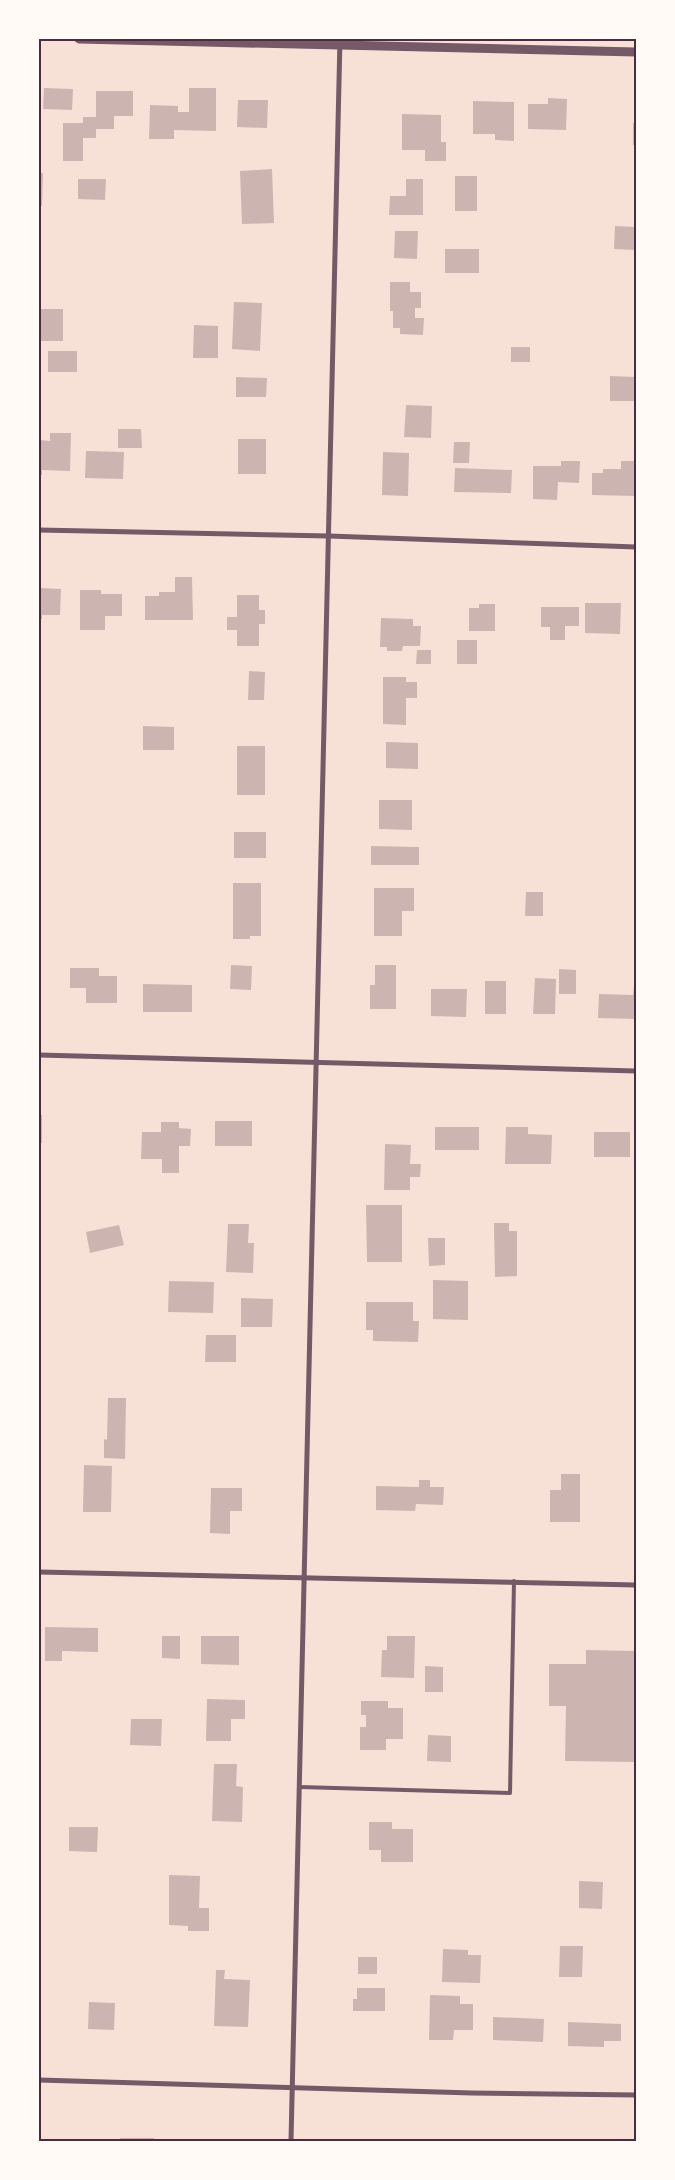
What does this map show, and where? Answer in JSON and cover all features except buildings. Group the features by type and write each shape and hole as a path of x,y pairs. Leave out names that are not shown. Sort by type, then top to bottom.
{"street":[{"path":"80,39 340,41 636,52"},
{"path":"290,2141 330,536 340,41"},
{"path":"39,530 330,536 636,547"},
{"path":"39,1054 636,1071"},
{"path":"39,1572 636,1584"},
{"path":"39,2080 472,2094 636,2095"}],"lane":[{"path":"300,1787 510,1793 514,1581"}]}
